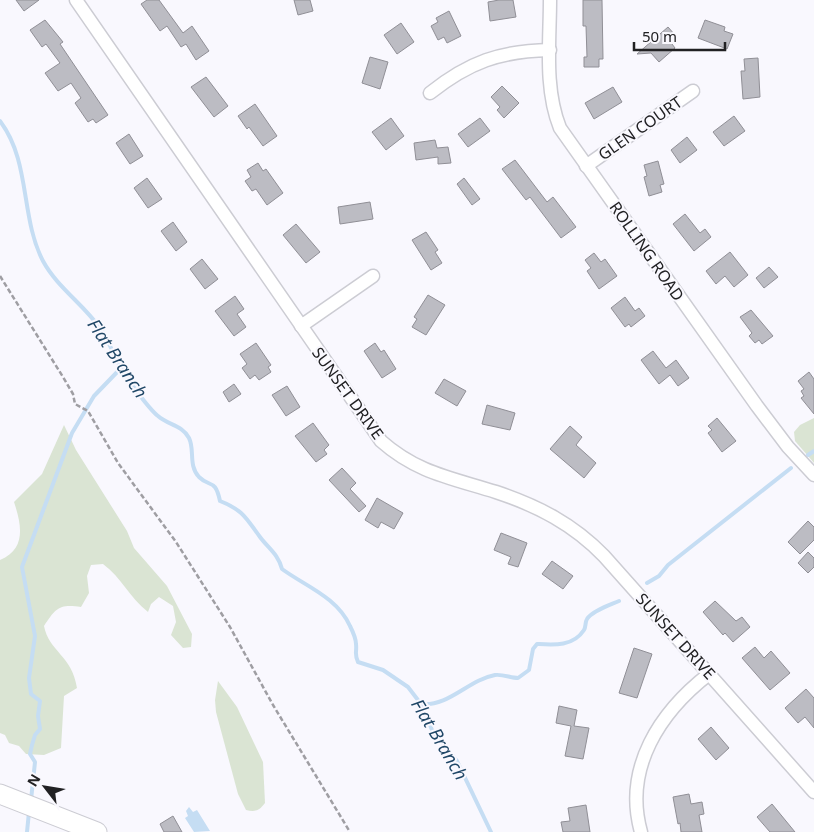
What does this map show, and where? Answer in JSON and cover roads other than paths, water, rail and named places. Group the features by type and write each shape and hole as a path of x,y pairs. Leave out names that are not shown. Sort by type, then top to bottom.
{"street":[{"name":"SUNSET DRIVE","path":"76,0 373,432 397,454 432,474 525,503 566,523 604,556 814,792"},
{"name":"ROLLING ROAD","path":"550,0 550,85 560,128 765,418 814,475"},
{"path":"430,93 458,72 484,60 505,54 550,50"},
{"name":"GLEN COURT","path":"586,166 693,90"},
{"path":"301,326 372,276"},
{"path":"641,832 636,804 636,789 642,759 664,720 680,700 709,674"},
{"path":"0,794 98,832"}],"water":[{"path":"189,807 193,812 197,810 210,831 194,832 185,818 188,816 186,811"}],"waterway":[{"name":"Flat Branch","path":"0,121 10,137 17,154 36,244 43,261 55,279 100,328 118,363 138,394 162,419 183,430 189,438 194,468 199,477 214,486 220,501 243,515 276,555 282,569 320,593 337,607 355,637 358,662 383,670 408,687 421,704 432,730 457,761 491,832"},
{"path":"31,800 35,762 30,754 35,735 40,729 38,716 40,701 31,694 29,678 35,636 22,567 72,433 94,396 121,368"},
{"path":"808,455 814,451"},
{"path":"647,583 659,576 668,565 791,468"},
{"path":"421,704 441,701 476,682 495,675 518,678 529,670 533,649 537,644 562,644 574,640 584,630 589,616 619,601"},
{"path":"27,832 29,812"}]}
